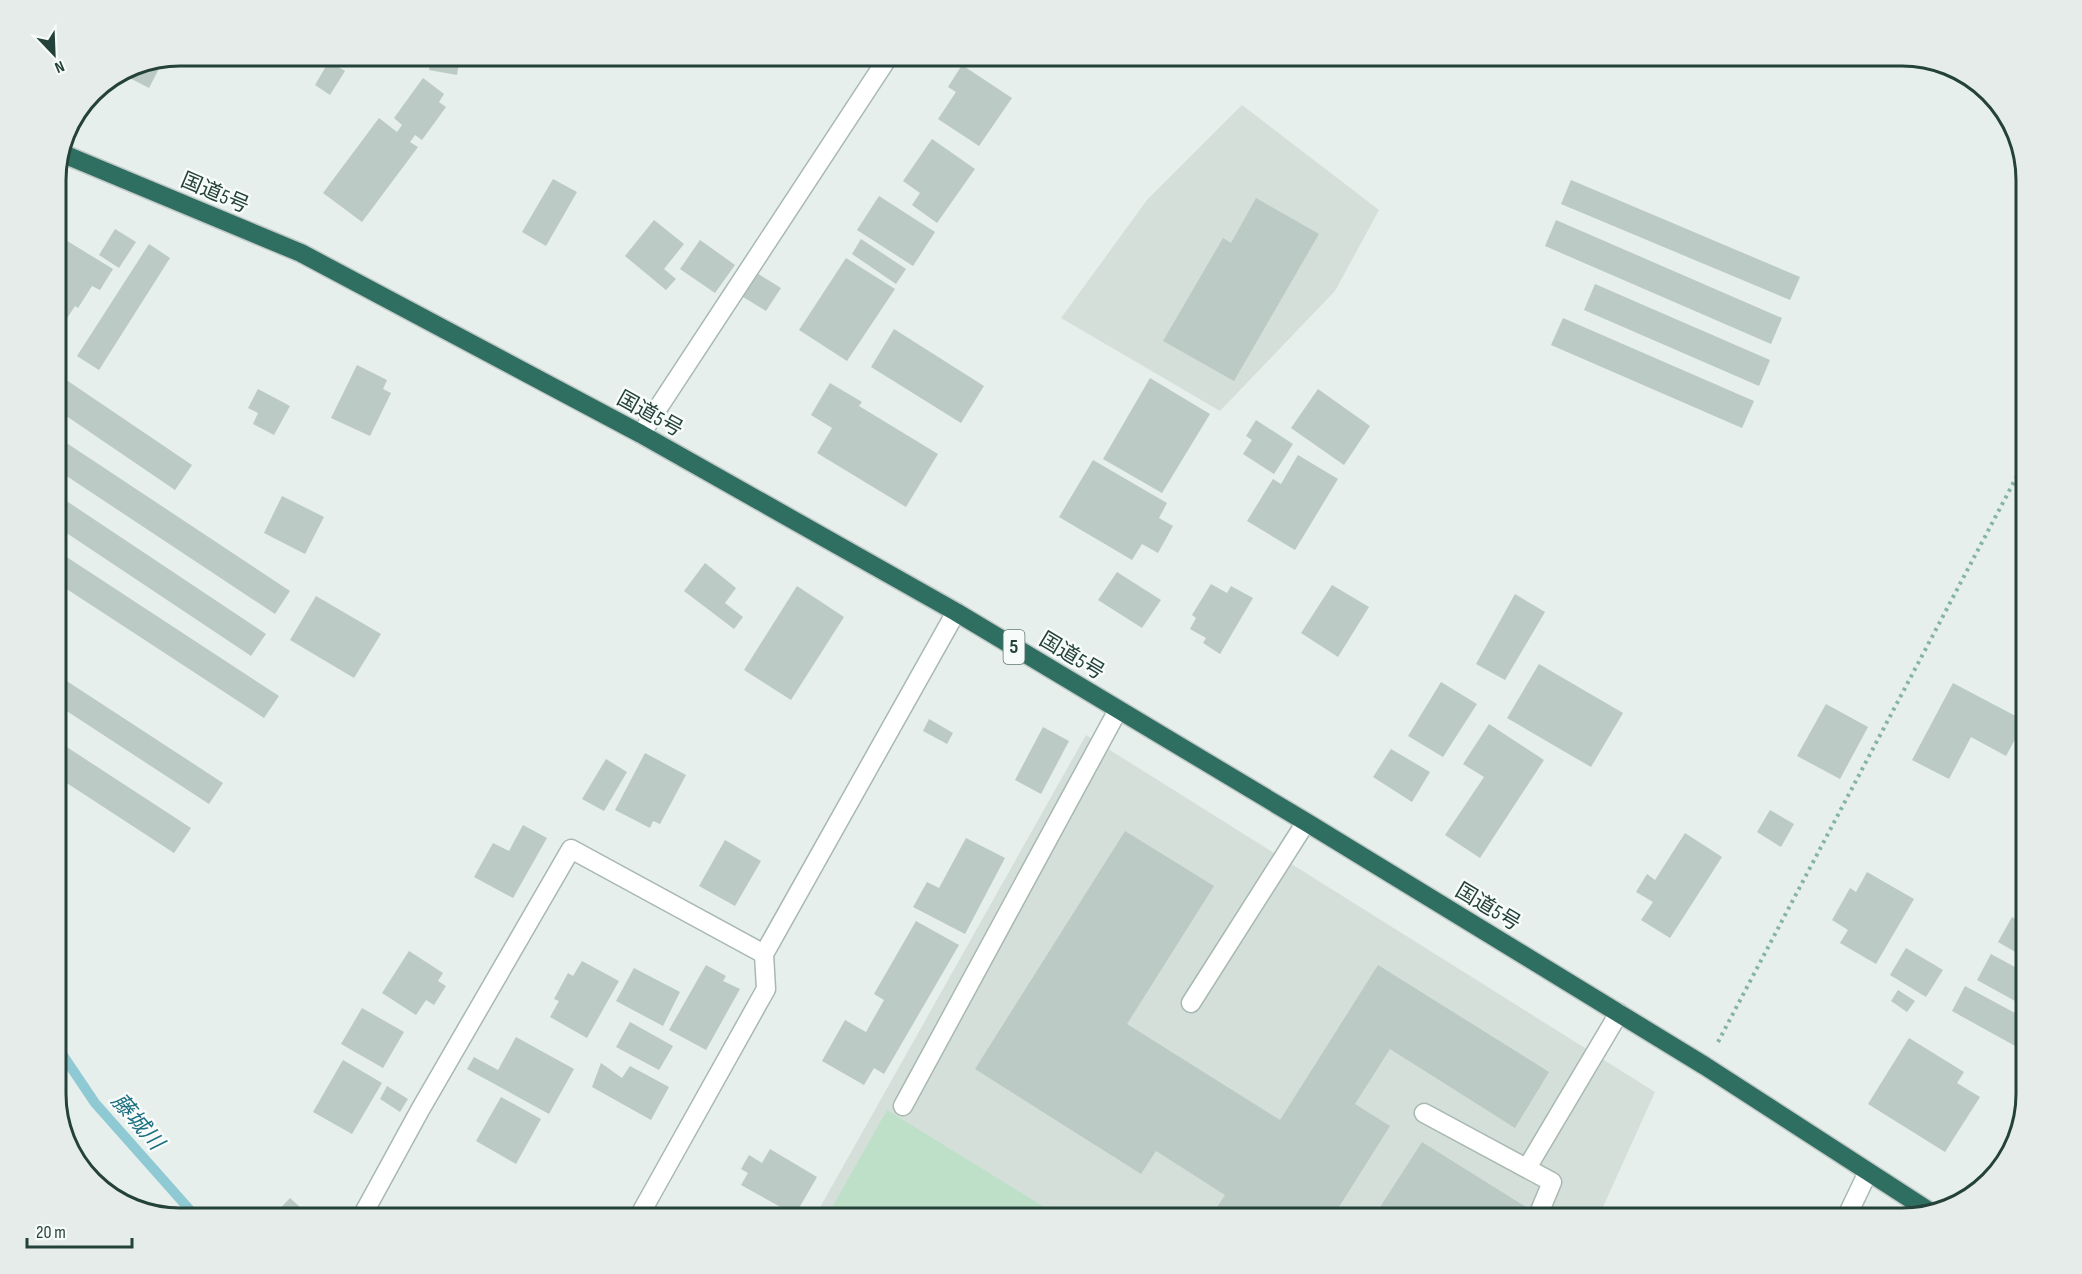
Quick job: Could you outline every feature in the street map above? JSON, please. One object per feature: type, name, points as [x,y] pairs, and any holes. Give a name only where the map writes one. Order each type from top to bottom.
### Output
[{"type":"highway","name":"国道5号","points":[[69,156],[301,253],[641,434],[957,612],[1619,1013],[1921,1206]]},
{"type":"street","points":[[641,434],[882,66]]},
{"type":"street","points":[[644,1208],[766,989],[764,954],[957,612]]},
{"type":"street","points":[[903,1106],[1118,710]]},
{"type":"street","points":[[1191,1004],[1306,822]]},
{"type":"street","points":[[367,1208],[571,849],[764,954]]},
{"type":"street","points":[[1527,1168],[1619,1013]]},
{"type":"street","points":[[1424,1113],[1552,1182],[1542,1208]]},
{"type":"street","points":[[1851,1208],[1868,1172]]},
{"type":"path","points":[[1705,1066],[2016,478]]},
{"type":"shaded area","points":[[1242,105],[1379,210],[1335,291],[1220,411],[1061,318],[1147,200]]},
{"type":"shaded area","points":[[1086,735],[1655,1092],[1603,1208],[820,1208]]},
{"type":"green space","points":[[887,1110],[1046,1208],[832,1208]]},
{"type":"building","points":[[326,66],[337,66],[345,71],[330,95],[315,85]]},
{"type":"building","points":[[430,66],[458,66],[457,75],[429,70]]},
{"type":"building","points":[[964,66],[1012,98],[979,146],[938,119],[956,92],[948,87]]},
{"type":"building","points":[[159,68],[149,88],[130,78]]},
{"type":"building","points":[[423,78],[444,94],[439,102],[446,107],[422,140],[415,135],[410,142],[418,147],[362,222],[323,193],[379,118],[397,132],[402,125],[394,118]]},
{"type":"building","points":[[932,139],[975,169],[937,223],[912,205],[920,193],[903,181]]},
{"type":"building","points":[[553,179],[577,192],[546,246],[522,232]]},
{"type":"building","points":[[1571,180],[1800,277],[1790,300],[1561,204]]},
{"type":"building","points":[[879,196],[935,232],[913,266],[857,230]]},
{"type":"building","points":[[1256,198],[1319,234],[1234,381],[1163,341],[1223,238],[1231,243]]},
{"type":"building","points":[[654,220],[684,244],[664,269],[676,279],[666,290],[625,256]]},
{"type":"building","points":[[1556,220],[1782,318],[1771,344],[1545,246]]},
{"type":"building","points":[[115,229],[136,242],[119,268],[99,255]]},
{"type":"building","points":[[861,239],[906,269],[896,284],[852,254]]},
{"type":"building","points":[[66,240],[113,269],[100,290],[92,286],[78,308],[75,306],[66,320]]},
{"type":"building","points":[[700,240],[735,265],[715,293],[680,269]]},
{"type":"building","points":[[149,244],[170,258],[99,370],[77,356]]},
{"type":"building","points":[[846,258],[895,289],[847,361],[799,330]]},
{"type":"building","points":[[757,273],[781,288],[766,311],[743,297]]},
{"type":"building","points":[[1595,284],[1770,360],[1759,386],[1584,310]]},
{"type":"building","points":[[1563,318],[1754,401],[1742,428],[1551,345]]},
{"type":"building","points":[[894,329],[984,386],[961,423],[871,367]]},
{"type":"building","points":[[357,365],[387,380],[383,389],[391,393],[370,436],[331,418]]},
{"type":"building","points":[[1150,378],[1210,414],[1162,493],[1103,459]]},
{"type":"building","points":[[66,380],[192,465],[175,490],[66,416]]},
{"type":"building","points":[[830,383],[862,402],[859,406],[938,454],[906,507],[817,453],[832,428],[811,415]]},
{"type":"building","points":[[258,389],[290,406],[274,435],[253,424],[258,413],[248,408]]},
{"type":"building","points":[[1318,389],[1370,426],[1344,465],[1291,428]]},
{"type":"building","points":[[1256,420],[1293,444],[1274,474],[1243,454],[1252,440],[1246,436]]},
{"type":"building","points":[[66,443],[290,591],[275,614],[66,476]]},
{"type":"building","points":[[1298,455],[1338,479],[1295,550],[1247,521],[1273,479],[1281,484]]},
{"type":"building","points":[[1093,460],[1167,503],[1159,518],[1173,526],[1158,553],[1142,544],[1132,560],[1059,517]]},
{"type":"building","points":[[282,496],[324,517],[305,554],[264,533]]},
{"type":"building","points":[[66,501],[266,634],[251,656],[66,533]]},
{"type":"building","points":[[66,557],[279,696],[264,718],[66,589]]},
{"type":"building","points":[[705,563],[736,588],[725,603],[743,617],[734,629],[684,591]]},
{"type":"building","points":[[1117,572],[1161,600],[1142,628],[1098,600]]},
{"type":"building","points":[[1211,584],[1227,593],[1231,586],[1253,598],[1220,654],[1203,643],[1206,638],[1190,629],[1196,618],[1192,615]]},
{"type":"building","points":[[1332,585],[1369,607],[1338,657],[1301,633]]},
{"type":"building","points":[[797,586],[844,617],[791,700],[744,670]]},
{"type":"building","points":[[1515,594],[1545,612],[1505,680],[1476,664]]},
{"type":"building","points":[[316,596],[381,634],[354,678],[290,640]]},
{"type":"building","points":[[1539,664],[1623,713],[1591,767],[1507,718]]},
{"type":"building","points":[[66,681],[223,783],[209,804],[66,711]]},
{"type":"building","points":[[1441,682],[1477,704],[1443,757],[1408,736]]},
{"type":"building","points":[[1953,683],[2016,716],[2016,738],[2006,756],[1971,737],[1949,779],[1912,760]]},
{"type":"building","points":[[1826,704],[1868,727],[1840,779],[1797,756]]},
{"type":"building","points":[[929,719],[953,733],[947,744],[923,731]]},
{"type":"building","points":[[1489,724],[1544,760],[1480,858],[1445,835],[1484,777],[1463,764]]},
{"type":"building","points":[[1043,727],[1069,741],[1041,794],[1015,780]]},
{"type":"building","points":[[66,747],[191,828],[174,853],[66,783]]},
{"type":"building","points":[[1391,749],[1430,772],[1412,802],[1373,777]]},
{"type":"building","points":[[645,753],[686,775],[660,824],[653,821],[650,828],[615,810]]},
{"type":"building","points":[[606,759],[627,772],[604,811],[582,799]]},
{"type":"building","points":[[1770,810],[1794,824],[1781,847],[1757,832]]},
{"type":"building","points":[[523,825],[547,838],[513,898],[474,877],[493,843],[509,851]]},
{"type":"building","points":[[1125,831],[1214,886],[1127,1024],[1280,1120],[1378,965],[1549,1072],[1515,1128],[1390,1049],[1355,1104],[1390,1126],[1338,1208],[1217,1208],[1225,1195],[1156,1151],[1141,1174],[975,1069]]},
{"type":"building","points":[[1685,833],[1722,857],[1670,938],[1641,920],[1653,902],[1636,892],[1647,874],[1655,880]]},
{"type":"building","points":[[966,838],[1005,858],[965,934],[913,907],[927,882],[939,888]]},
{"type":"building","points":[[725,840],[761,861],[735,906],[699,886]]},
{"type":"building","points":[[1867,872],[1914,899],[1876,964],[1840,943],[1848,930],[1832,920],[1850,888],[1856,892]]},
{"type":"building","points":[[2012,917],[2016,919],[2016,952],[1998,942]]},
{"type":"building","points":[[916,921],[959,945],[884,1074],[874,1068],[864,1085],[822,1061],[845,1020],[866,1032],[884,1000],[874,994]]},
{"type":"building","points":[[1906,948],[1943,970],[1926,997],[1890,975]]},
{"type":"building","points":[[409,951],[443,973],[438,981],[446,986],[434,1005],[426,1000],[416,1015],[382,993]]},
{"type":"building","points":[[1991,954],[2016,968],[2016,1001],[1977,980]]},
{"type":"building","points":[[582,961],[619,981],[587,1038],[550,1017],[559,1001],[554,999],[568,973],[573,976]]},
{"type":"building","points":[[706,965],[726,976],[723,981],[740,989],[706,1050],[669,1030]]},
{"type":"building","points":[[634,968],[680,992],[663,1026],[616,1001]]},
{"type":"building","points":[[1965,986],[2016,1014],[2016,1046],[1952,1011]]},
{"type":"building","points":[[1898,990],[1915,1001],[1907,1012],[1891,1001]]},
{"type":"building","points":[[362,1008],[404,1032],[383,1068],[341,1044]]},
{"type":"building","points":[[630,1022],[673,1046],[659,1070],[616,1047]]},
{"type":"building","points":[[516,1037],[574,1069],[549,1114],[467,1069],[474,1057],[498,1070]]},
{"type":"building","points":[[1909,1038],[1964,1072],[1957,1083],[1980,1097],[1945,1152],[1868,1104]]},
{"type":"building","points":[[343,1060],[382,1083],[352,1134],[313,1112]]},
{"type":"building","points":[[601,1063],[622,1078],[630,1066],[669,1087],[651,1120],[592,1087]]},
{"type":"building","points":[[387,1086],[408,1099],[400,1112],[380,1099]]},
{"type":"building","points":[[501,1097],[541,1119],[516,1164],[476,1141]]},
{"type":"building","points":[[1422,1142],[1526,1207],[1525,1208],[1379,1208]]},
{"type":"building","points":[[770,1149],[817,1177],[799,1208],[782,1208],[741,1185],[748,1173],[741,1169],[749,1155],[762,1163]]},
{"type":"building","points":[[290,1198],[301,1208],[280,1208]]},
{"type":"waterway","name":"藤城川","points":[[66,1060],[95,1103],[188,1208]]}]
